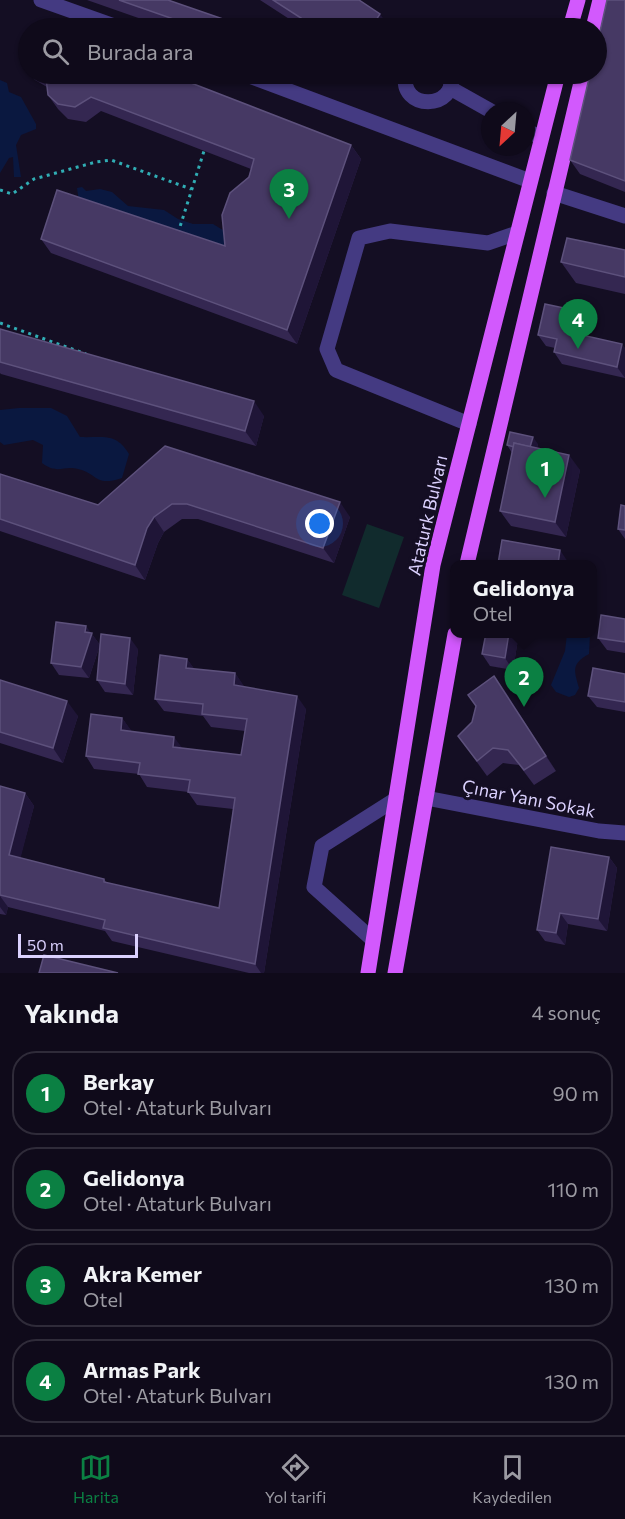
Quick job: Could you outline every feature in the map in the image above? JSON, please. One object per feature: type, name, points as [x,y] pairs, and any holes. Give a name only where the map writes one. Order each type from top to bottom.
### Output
[{"type":"main road","points":[[573,18],[578,0]]},
{"type":"main road","points":[[596,18],[600,0]]},
{"type":"main road","name":"Ataturk Bulvarı","points":[[368,973],[433,565],[555,84]]},
{"type":"main road","points":[[468,560],[581,84]]},
{"type":"main road","points":[[395,973],[454,638]]},
{"type":"street","points":[[41,0],[92,18]]},
{"type":"street","points":[[271,84],[530,181]]},
{"type":"street","points":[[407,84],[407,90],[420,102],[433,103],[440,100],[449,84]]},
{"type":"street","points":[[455,84],[481,104]]},
{"type":"street","points":[[535,135],[541,137]]},
{"type":"street","points":[[554,193],[625,216]]},
{"type":"street","points":[[469,424],[336,370],[327,349],[359,238],[390,231],[488,243],[517,233]]},
{"type":"street","name":"Çınar Yanı Sokak","points":[[426,798],[599,831],[625,833]]},
{"type":"street","points":[[374,940],[314,887],[322,846],[396,799]]},
{"type":"path","points":[[175,241],[204,151]]},
{"type":"path","points":[[0,190],[12,194],[34,179],[111,160],[191,189]]},
{"type":"path","points":[[0,322],[97,358]]},
{"type":"green space","points":[[367,524],[404,537],[379,608],[342,595]]},
{"type":"water","points":[[0,80],[7,83],[9,92],[21,97],[36,124],[36,129],[21,135],[16,145],[21,177],[14,177],[13,157],[9,158],[0,173]]},
{"type":"water","points":[[82,187],[86,191],[100,189],[112,192],[128,206],[164,210],[178,219],[193,224],[213,224],[226,232],[224,247],[79,202],[77,188]]},
{"type":"water","points":[[51,408],[67,416],[80,437],[102,437],[119,442],[129,454],[122,478],[106,481],[78,469],[48,467],[42,463],[43,445],[33,440],[4,445],[0,442],[0,410]]},
{"type":"water","points":[[567,638],[590,638],[589,654],[579,661],[575,668],[579,688],[575,695],[569,697],[556,692],[551,685],[565,651]]},
{"type":"building","points":[[119,0],[168,0],[220,18],[170,18]]},
{"type":"building","points":[[273,0],[359,0],[380,14],[377,18],[301,18]]},
{"type":"building","points":[[607,0],[625,0],[625,181],[570,160],[588,84],[607,84],[607,18],[603,18]]},
{"type":"building","points":[[47,84],[194,84],[351,145],[287,330],[41,239],[57,190],[225,246],[222,215],[230,193],[249,177],[254,159],[91,97],[75,107],[58,104],[48,95]]},
{"type":"building","points":[[567,238],[625,250],[625,277],[561,262]]},
{"type":"building","points":[[545,304],[569,309],[564,331],[622,344],[617,367],[554,352],[557,339],[538,335]]},
{"type":"building","points":[[0,329],[254,401],[245,431],[0,362]]},
{"type":"building","points":[[510,432],[533,437],[530,447],[514,443],[514,447],[507,445]]},
{"type":"building","points":[[514,443],[569,455],[555,522],[500,511]]},
{"type":"building","points":[[165,446],[340,502],[323,548],[187,504],[172,504],[154,517],[147,528],[135,565],[0,519],[0,474],[98,505]]},
{"type":"building","points":[[621,505],[625,506],[625,530],[618,529]]},
{"type":"building","points":[[502,540],[560,550],[559,560],[499,560]]},
{"type":"building","points":[[601,615],[625,619],[625,642],[598,638]]},
{"type":"building","points":[[56,622],[86,626],[85,632],[92,633],[81,667],[51,663]]},
{"type":"building","points":[[101,634],[130,638],[125,684],[97,680]]},
{"type":"building","points":[[485,638],[508,638],[505,658],[482,654]]},
{"type":"building","points":[[160,655],[187,659],[186,668],[235,673],[234,685],[297,696],[255,964],[103,928],[105,920],[0,895],[0,786],[25,793],[9,855],[104,879],[104,882],[219,908],[235,798],[188,792],[190,780],[138,774],[140,763],[86,756],[91,714],[122,718],[121,730],[174,737],[173,747],[241,755],[247,719],[202,714],[203,704],[155,699]]},
{"type":"building","points":[[593,668],[625,674],[625,702],[588,696]]},
{"type":"building","points":[[494,676],[546,756],[524,770],[508,750],[493,748],[477,761],[458,736],[472,722],[476,706],[468,695]]},
{"type":"building","points":[[0,680],[67,701],[53,748],[0,732]]},
{"type":"building","points":[[551,847],[609,857],[598,919],[560,913],[556,933],[537,930]]},
{"type":"building","points":[[44,955],[118,973],[39,973]]},
{"type":"place","name":"Akra Kemer","points":[[289,219]]},
{"type":"place","name":"Armas Park","points":[[578,349]]},
{"type":"place","name":"Berkay","points":[[545,498]]},
{"type":"place","name":"Gelidonya","points":[[524,707]]}]
